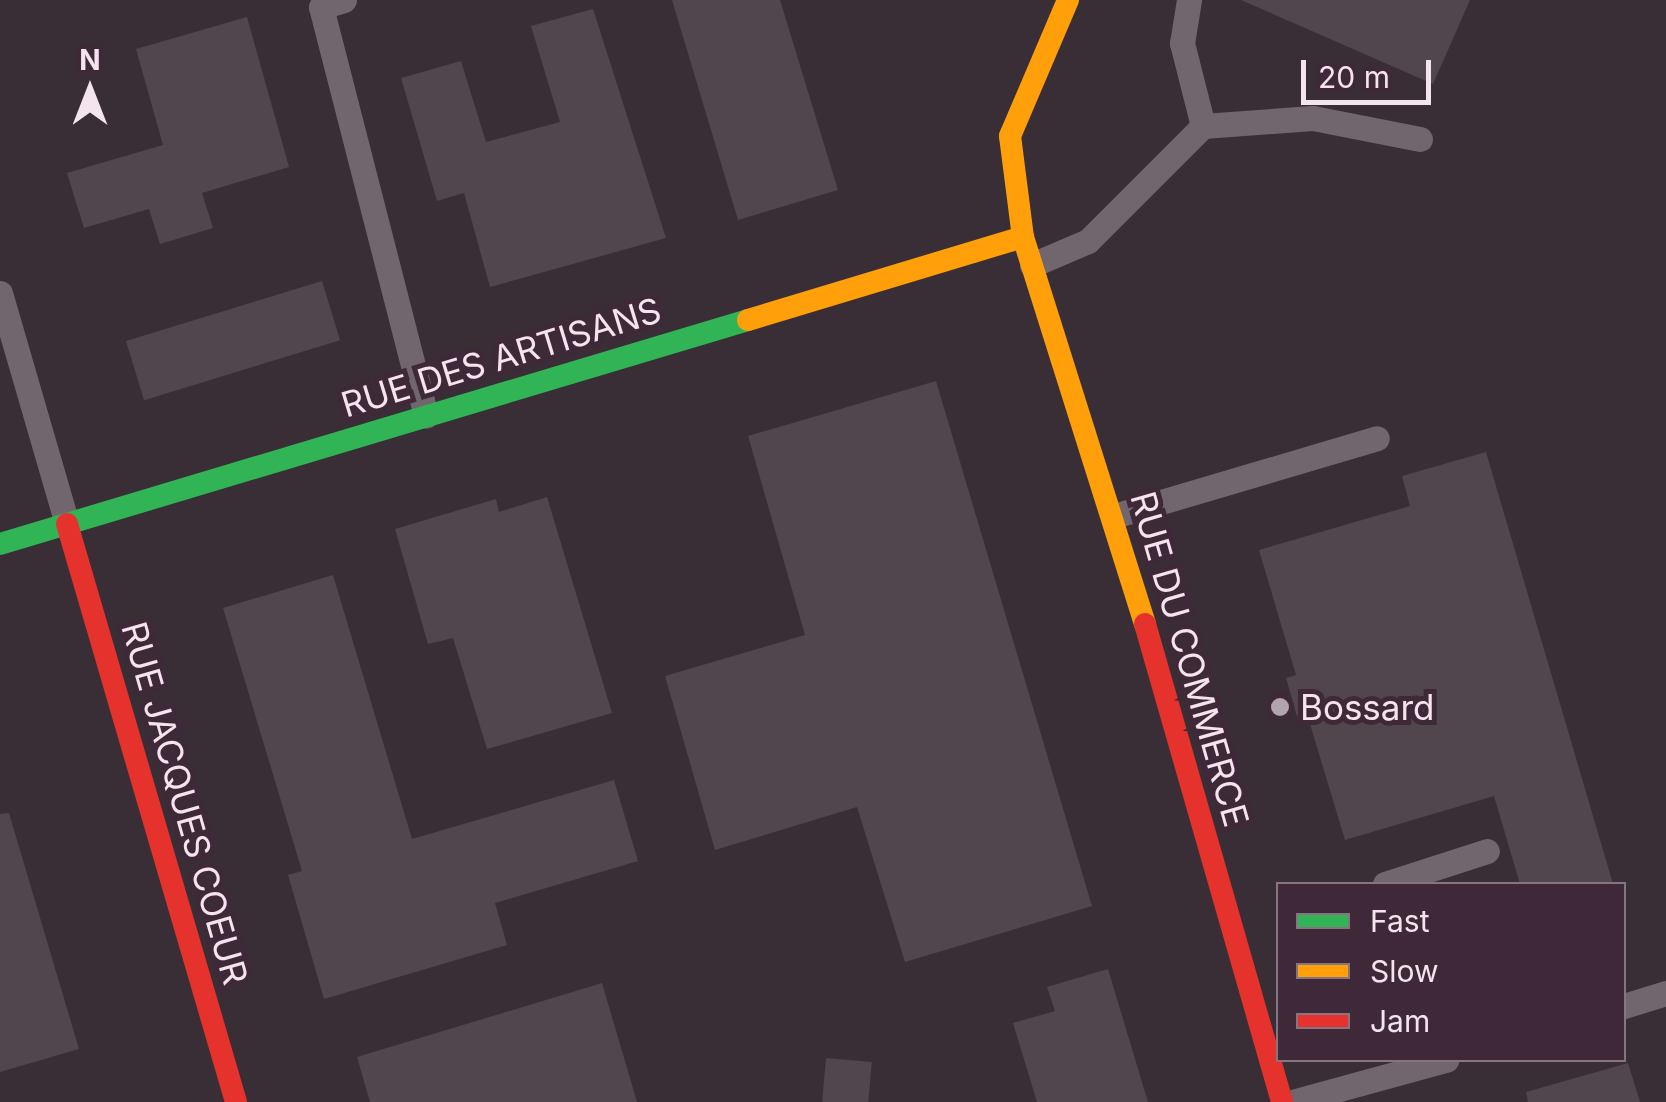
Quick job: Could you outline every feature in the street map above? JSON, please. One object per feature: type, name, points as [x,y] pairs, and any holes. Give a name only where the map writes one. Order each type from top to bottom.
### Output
[{"type":"street","name":"RUE DU COMMERCE","points":[[1068,0],[1010,136],[1023,237],[1114,516],[1271,1039],[1282,1102]]},
{"type":"street","name":"RUE DES ARTISANS","points":[[0,544],[1023,237]]},
{"type":"street","name":"RUE JACQUES COEUR","points":[[67,524],[234,1102]]},
{"type":"lane","points":[[344,0],[322,7],[426,416]]},
{"type":"lane","points":[[1189,0],[1182,43],[1203,126]]},
{"type":"lane","points":[[1032,266],[1088,241],[1203,126],[1312,118],[1420,139]]},
{"type":"lane","points":[[0,293],[67,524]]},
{"type":"lane","points":[[1114,516],[1376,438]]},
{"type":"lane","points":[[1391,882],[1487,851]]},
{"type":"lane","points":[[1626,1005],[1666,993]]},
{"type":"lane","points":[[1292,1102],[1366,1092],[1441,1062]]},
{"type":"building","points":[[672,0],[780,0],[838,190],[738,220]]},
{"type":"building","points":[[1241,0],[1470,0],[1433,84]]},
{"type":"building","points":[[593,9],[666,238],[490,287],[464,193],[437,201],[401,78],[461,61],[486,142],[560,122],[531,26]]},
{"type":"building","points":[[247,17],[289,167],[202,193],[213,228],[160,244],[149,209],[84,228],[67,173],[163,145],[136,49]]},
{"type":"building","points":[[322,281],[340,340],[144,400],[126,341]]},
{"type":"building","points":[[936,381],[1092,906],[905,962],[857,807],[715,850],[665,676],[805,635],[748,436]]},
{"type":"building","points":[[1486,452],[1612,882],[1519,882],[1494,796],[1345,840],[1307,714],[1297,716],[1286,678],[1296,675],[1259,550],[1410,506],[1402,476]]},
{"type":"building","points":[[547,497],[612,713],[487,749],[453,638],[428,644],[395,529],[496,499],[499,512]]},
{"type":"building","points":[[333,575],[412,839],[614,780],[638,861],[495,903],[507,945],[324,999],[288,875],[302,871],[223,608]]},
{"type":"building","points":[[9,813],[79,1049],[0,1072],[0,814]]},
{"type":"building","points":[[1108,969],[1148,1102],[1037,1102],[1013,1023],[1055,1011],[1047,987]]},
{"type":"building","points":[[602,983],[637,1102],[370,1102],[357,1057]]},
{"type":"building","points":[[826,1058],[872,1062],[868,1102],[822,1102]]},
{"type":"building","points":[[1628,1063],[1640,1102],[1528,1102],[1526,1092]]},
{"type":"traffic: fast","points":[[0,544],[748,320]]},
{"type":"traffic: slow","points":[[1068,0],[1010,136],[1023,237],[1145,624]]},
{"type":"traffic: slow","points":[[748,320],[1023,237]]},
{"type":"traffic: jam","points":[[67,524],[236,1102]]},
{"type":"traffic: jam","points":[[1145,624],[1282,1102]]},
{"type":"place","name":"Bossard","points":[[1280,707]]}]
